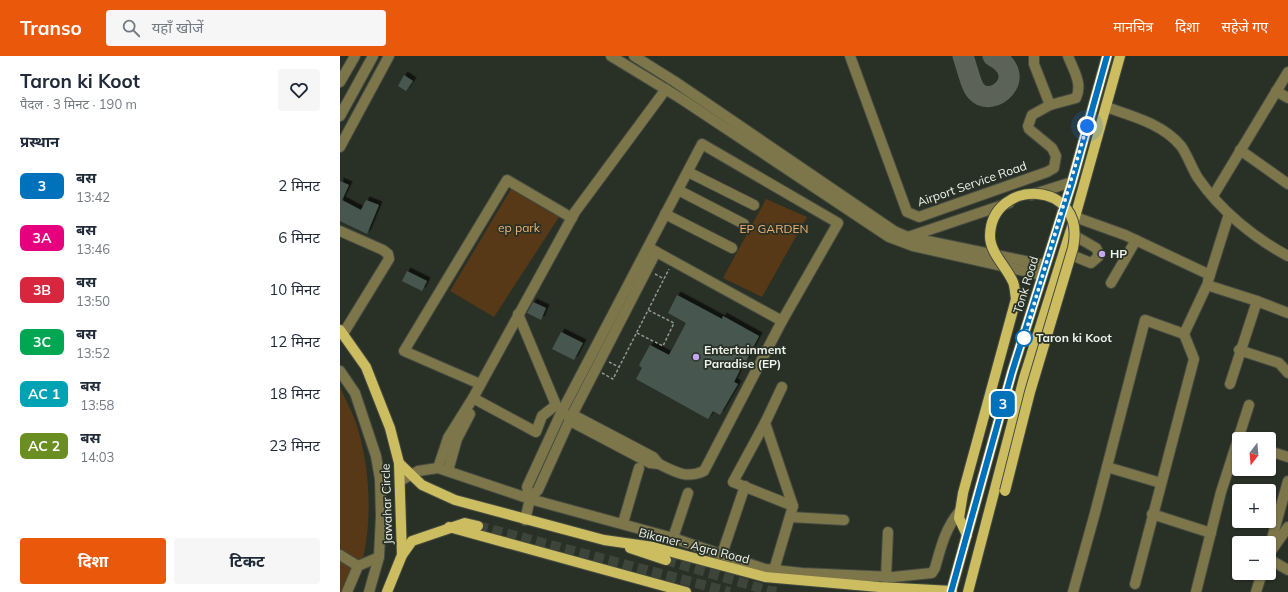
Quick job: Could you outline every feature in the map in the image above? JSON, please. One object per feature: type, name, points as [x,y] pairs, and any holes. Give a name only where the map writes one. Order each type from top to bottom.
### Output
[{"type":"main road","name":"Tonk Road","points":[[952,591],[966,535],[1012,372],[1072,182],[1107,56]]},
{"type":"main road","points":[[968,592],[1024,378],[1075,217],[1120,56]]},
{"type":"main road","points":[[966,535],[960,524],[959,512],[963,493],[1016,300],[1014,284],[991,243],[992,226],[994,217],[1005,203],[1031,193],[1046,196],[1061,204],[1073,219],[1076,231],[1067,270],[1030,392],[1005,490],[1000,498],[990,506]]},
{"type":"main road","name":"Jawahar Circle","points":[[342,332],[366,367],[390,428],[399,463],[402,555],[387,592]]},
{"type":"main road","name":"Bikaner - Agra Road","points":[[399,463],[422,484],[455,500],[604,540],[653,547],[765,577],[879,587],[952,591]]},
{"type":"main road","points":[[402,555],[412,540],[465,523],[478,526]]},
{"type":"main road","points":[[449,527],[686,592]]},
{"type":"main road","points":[[604,540],[666,560]]},
{"type":"street","points":[[340,82],[355,56]]},
{"type":"street","points":[[340,116],[373,56]]},
{"type":"street","points":[[340,147],[389,56]]},
{"type":"street","points":[[611,56],[666,89],[889,237],[913,246],[1042,275]]},
{"type":"street","points":[[634,56],[674,81],[894,232],[1045,265]]},
{"type":"street","name":"Airport Service Road","points":[[850,56],[907,212],[919,217],[1047,172],[1054,168],[1056,156],[1052,148],[1029,129],[1028,126],[1032,115],[1050,105],[1076,98],[1079,91],[1079,82],[1068,56]]},
{"type":"street","points":[[1034,56],[1034,64],[1050,105]]},
{"type":"street","points":[[1213,196],[1288,72]]},
{"type":"street","points":[[448,471],[457,439],[475,400],[480,384],[572,218],[666,89]]},
{"type":"street","points":[[1276,91],[1288,98]]},
{"type":"street","points":[[1106,107],[1154,125],[1181,146],[1198,179],[1229,214],[1288,256]]},
{"type":"street","points":[[530,499],[538,490],[571,417],[602,358],[652,250],[665,214],[702,144],[838,223],[782,321],[704,471],[693,476],[675,472],[659,464],[653,457],[577,417],[571,417],[561,412]]},
{"type":"street","points":[[1240,150],[1288,184]]},
{"type":"street","points":[[688,172],[754,206]]},
{"type":"street","points":[[480,384],[404,351],[507,180],[572,218]]},
{"type":"street","points":[[908,236],[1072,182]]},
{"type":"street","points":[[678,190],[744,224]]},
{"type":"street","points":[[665,214],[732,248]]},
{"type":"street","points":[[1135,584],[1152,514],[1194,358],[1184,334],[1209,280],[1229,214]]},
{"type":"street","points":[[1075,217],[1136,240],[1209,280],[1288,313]]},
{"type":"street","points":[[340,231],[383,250],[388,254],[389,259],[342,332]]},
{"type":"street","points":[[1064,252],[1092,263],[1098,257],[1096,248],[1070,233]]},
{"type":"street","points":[[1111,283],[1136,240]]},
{"type":"street","points":[[652,250],[782,321]]},
{"type":"street","points":[[525,520],[530,499],[527,487],[561,412],[652,250]]},
{"type":"street","points":[[1230,384],[1257,300]]},
{"type":"street","points":[[475,400],[536,432],[542,416],[556,405],[518,314]]},
{"type":"street","points":[[1073,592],[1145,320],[1184,334]]},
{"type":"street","points":[[1240,350],[1279,363],[1288,373]]},
{"type":"street","points":[[340,371],[355,393],[376,456],[380,479],[381,516],[379,557],[369,592]]},
{"type":"street","points":[[782,387],[765,423],[733,482],[793,506]]},
{"type":"street","points":[[438,468],[448,438],[475,400]]},
{"type":"street","points":[[1241,432],[1249,405]]},
{"type":"street","points":[[765,423],[793,506],[774,570]]},
{"type":"street","points":[[1276,453],[1288,456]]},
{"type":"street","points":[[1196,592],[1211,533],[1232,461]]},
{"type":"street","points":[[1107,467],[1161,483]]},
{"type":"street","points":[[400,481],[422,469],[438,468],[530,499],[623,523],[765,569],[802,573],[886,577],[932,573],[935,568],[945,532],[959,512]]},
{"type":"street","points":[[623,523],[639,468]]},
{"type":"street","points":[[1273,536],[1288,481]]},
{"type":"street","points":[[722,554],[745,486]]},
{"type":"street","points":[[673,538],[688,493]]},
{"type":"street","points":[[1152,514],[1211,533]]},
{"type":"street","points":[[790,517],[844,520]]},
{"type":"street","points":[[1276,544],[1288,527]]},
{"type":"street","points":[[886,577],[888,532]]},
{"type":"street","points":[[340,556],[358,566]]},
{"type":"street","points":[[347,592],[358,566],[379,557]]},
{"type":"street","points":[[1276,563],[1288,570]]},
{"type":"street","points":[[1256,592],[1260,580]]},
{"type":"path","points":[[596,370],[613,380],[669,267]]},
{"type":"path","points":[[637,333],[663,346],[674,323],[648,310]]},
{"type":"path","points":[[602,358],[619,368]]},
{"type":"green space","name":"ep park","points":[[511,189],[559,217],[494,317],[450,291]]},
{"type":"green space","name":"EP GARDEN","points":[[766,199],[807,217],[762,297],[723,278]]},
{"type":"green space","points":[[340,387],[358,429],[363,449],[368,490],[369,511],[367,532],[360,573],[353,592],[340,592]]},
{"type":"building","points":[[404,75],[413,81],[406,91],[398,86]]},
{"type":"building","points":[[340,181],[349,185],[342,200],[361,210],[366,200],[379,205],[367,234],[340,221]]},
{"type":"building","points":[[407,271],[427,281],[422,291],[402,281]]},
{"type":"building","name":"Entertainment Paradise (EP)","points":[[677,295],[722,319],[723,316],[759,336],[746,361],[742,359],[740,370],[734,382],[738,384],[720,415],[713,411],[708,419],[636,379],[642,368],[639,365],[650,345],[669,355],[686,323],[668,313]]},
{"type":"building","points":[[533,302],[546,308],[541,320],[527,313]]},
{"type":"building","points":[[561,332],[583,343],[574,360],[552,349]]},
{"type":"taxiway","points":[[963,56],[970,80],[976,91],[983,96],[998,94],[1005,88],[1009,81],[1009,73],[1004,64],[993,56]]},
{"type":"tunnel","points":[[478,526],[730,592]]},
{"type":"tunnel","points":[[666,560],[770,591],[781,592]]},
{"type":"bus line","name":"3","points":[[951,592],[1012,372],[1024,338],[1045,265],[1072,182],[1107,56]]},
{"type":"place","name":"HP","points":[[1102,254]]},
{"type":"place","name":"Taron ki Koot","points":[[1024,338]]},
{"type":"place","name":"Entertainment Paradise (EP)","points":[[696,357]]},
{"type":"route","points":[[1024,338],[1045,265],[1072,182],[1087,126]]}]
